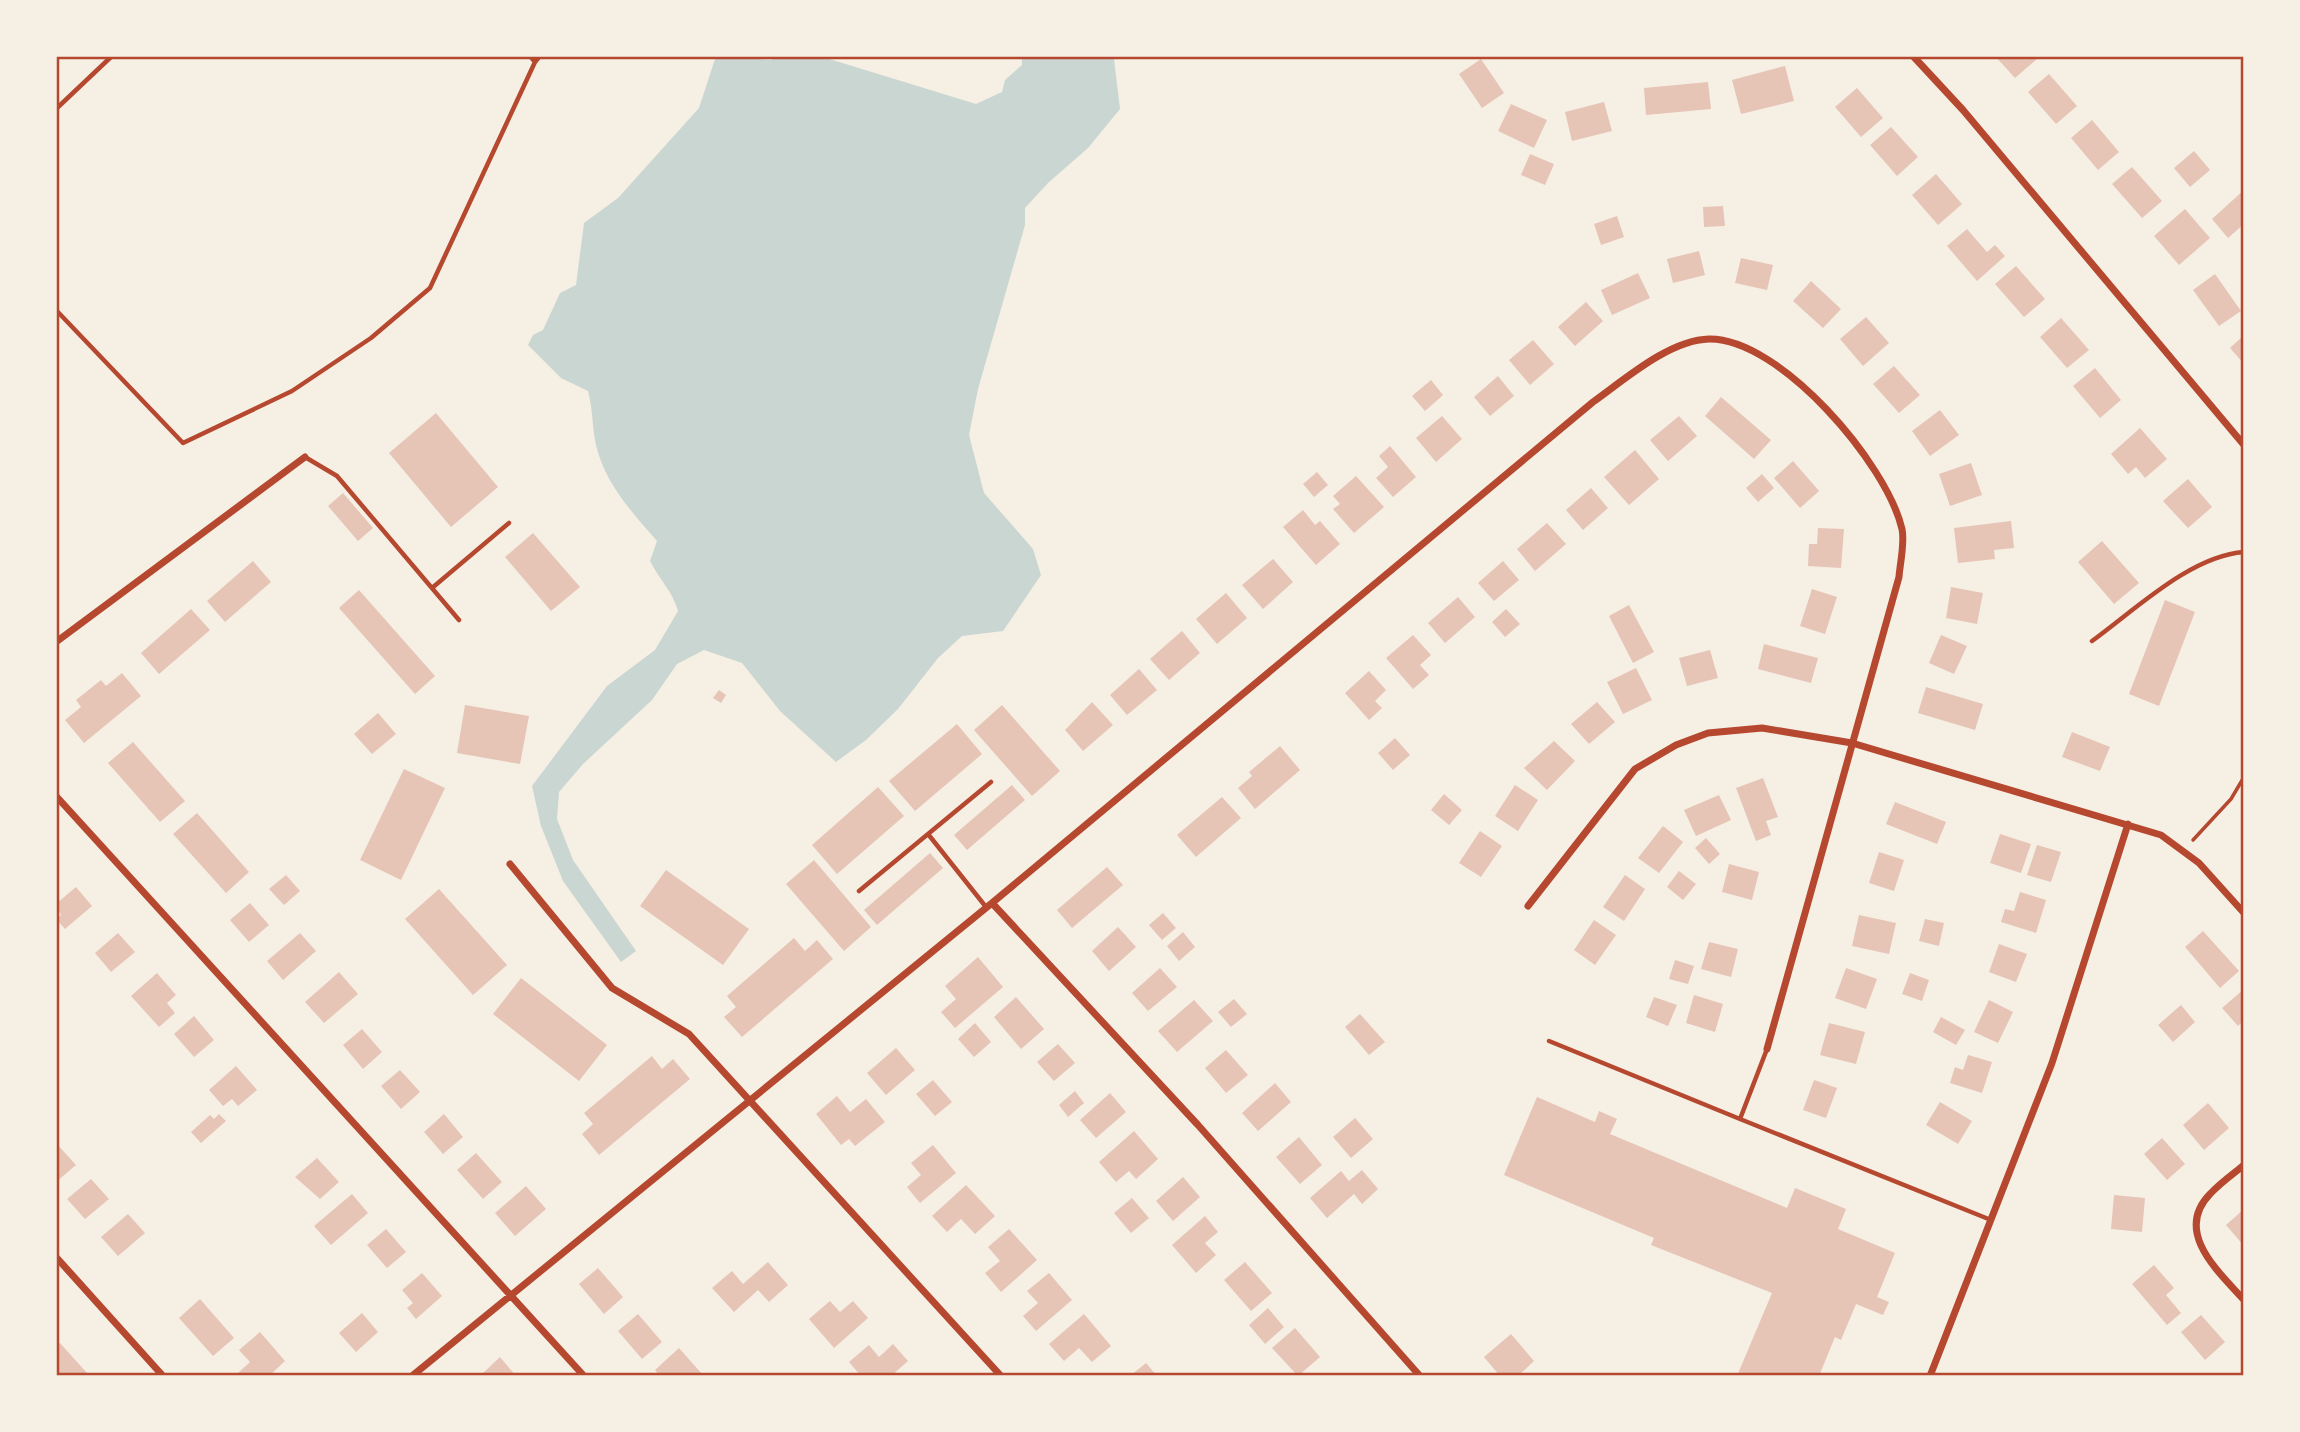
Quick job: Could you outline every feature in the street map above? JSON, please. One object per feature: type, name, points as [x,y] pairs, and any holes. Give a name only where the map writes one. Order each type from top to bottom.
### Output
[{"type":"street","points":[[1913,56],[1963,110],[2244,445]]},
{"type":"street","points":[[412,1376],[990,906],[1593,402],[1662,353],[1707,339],[1740,344],[1777,363],[1819,404],[1856,442],[1877,474],[1903,531],[1899,577],[1767,1049]]},
{"type":"street","points":[[56,642],[305,457]]},
{"type":"street","points":[[1528,906],[1634,769],[1676,745],[1708,733],[1762,728],[1852,743],[2161,835],[2199,863],[2244,913]]},
{"type":"street","points":[[56,796],[583,1376]]},
{"type":"street","points":[[1930,1376],[2052,1063],[2129,824]]},
{"type":"street","points":[[510,864],[612,988],[689,1034],[1001,1376]]},
{"type":"street","points":[[990,906],[1198,1125],[1420,1376]]},
{"type":"street","points":[[2244,1165],[2208,1195],[2197,1217],[2204,1256],[2244,1300]]},
{"type":"street","points":[[56,1257],[163,1376]]},
{"type":"lane","points":[[56,108],[112,56]]},
{"type":"lane","points":[[530,56],[535,62]]},
{"type":"lane","points":[[56,310],[183,443],[292,391],[371,338],[430,288],[540,56]]},
{"type":"lane","points":[[305,457],[337,476],[459,620]]},
{"type":"lane","points":[[432,588],[509,523]]},
{"type":"lane","points":[[2092,641],[2185,573],[2212,558],[2244,552]]},
{"type":"lane","points":[[859,891],[991,782]]},
{"type":"lane","points":[[928,834],[990,906]]},
{"type":"lane","points":[[1549,1041],[1992,1220]]},
{"type":"lane","points":[[1740,1119],[1767,1049]]},
{"type":"path","points":[[2197,836],[2231,799],[2244,777]]},
{"type":"shaded area","points":[[716,56],[771,60],[776,56],[826,58],[976,104],[1002,92],[1005,80],[1022,65],[1022,56],[1116,56],[1114,59],[1120,109],[1088,148],[1048,183],[1025,208],[1025,225],[978,389],[969,435],[984,493],[1033,549],[1041,575],[1003,631],[962,636],[938,658],[898,709],[866,740],[836,762],[780,711],[742,663],[704,650],[677,664],[652,700],[583,764],[559,792],[557,819],[573,860],[636,951],[621,962],[563,881],[541,826],[532,786],[607,686],[655,650],[678,611],[650,561],[657,541],[620,497],[600,459],[588,391],[561,378],[528,345],[533,335],[543,330],[560,293],[576,285],[584,223],[618,198],[699,108]]},
{"type":"building","points":[[1995,56],[2033,56],[2037,59],[2015,78]]},
{"type":"building","points":[[1481,59],[1504,93],[1482,108],[1459,74]]},
{"type":"building","points":[[1785,66],[1794,101],[1741,114],[1732,80]]},
{"type":"building","points":[[2049,74],[2077,106],[2056,124],[2028,92]]},
{"type":"building","points":[[1708,82],[1711,109],[1646,115],[1644,88]]},
{"type":"building","points":[[1857,88],[1883,118],[1861,137],[1835,107]]},
{"type":"building","points":[[1604,102],[1612,131],[1572,141],[1565,112]]},
{"type":"building","points":[[1511,104],[1547,120],[1534,148],[1498,131]]},
{"type":"building","points":[[2092,120],[2119,152],[2098,170],[2071,138]]},
{"type":"building","points":[[1891,127],[1918,157],[1897,176],[1870,145]]},
{"type":"building","points":[[2194,151],[2210,170],[2190,187],[2174,168]]},
{"type":"building","points":[[1530,154],[1554,164],[1545,185],[1521,175]]},
{"type":"building","points":[[2132,167],[2162,201],[2142,218],[2112,184]]},
{"type":"building","points":[[1936,174],[1962,204],[1938,225],[1912,195]]},
{"type":"building","points":[[2244,190],[2244,224],[2228,238],[2212,219]]},
{"type":"building","points":[[1723,206],[1725,226],[1704,227],[1703,207]]},
{"type":"building","points":[[2185,209],[2210,238],[2179,265],[2154,236]]},
{"type":"building","points":[[1617,216],[1624,237],[1601,245],[1594,224]]},
{"type":"building","points":[[1967,229],[1987,252],[1995,245],[2005,256],[1977,281],[1947,246]]},
{"type":"building","points":[[1699,251],[1705,275],[1673,283],[1667,259]]},
{"type":"building","points":[[1741,258],[1773,265],[1767,290],[1735,283]]},
{"type":"building","points":[[2016,266],[2045,299],[2024,317],[1995,284]]},
{"type":"building","points":[[1638,273],[1650,298],[1612,315],[1601,290]]},
{"type":"building","points":[[2215,274],[2241,311],[2219,326],[2193,290]]},
{"type":"building","points":[[1811,281],[1841,309],[1823,328],[1793,301]]},
{"type":"building","points":[[1586,302],[1603,321],[1575,346],[1558,327]]},
{"type":"building","points":[[1866,317],[1889,343],[1863,366],[1840,339]]},
{"type":"building","points":[[2061,318],[2089,350],[2067,368],[2040,337]]},
{"type":"building","points":[[2244,335],[2244,364],[2230,348]]},
{"type":"building","points":[[1533,340],[1554,364],[1530,385],[1509,360]]},
{"type":"building","points":[[1894,366],[1920,395],[1899,413],[1873,384]]},
{"type":"building","points":[[2095,368],[2121,400],[2100,418],[2073,386]]},
{"type":"building","points":[[1498,376],[1514,396],[1490,416],[1474,397]]},
{"type":"building","points":[[1431,380],[1443,395],[1425,411],[1412,396]]},
{"type":"building","points":[[1721,397],[1771,440],[1754,459],[1705,416]]},
{"type":"building","points":[[1940,410],[1959,435],[1930,456],[1912,431]]},
{"type":"building","points":[[436,413],[498,487],[451,527],[389,453]]},
{"type":"building","points":[[1442,416],[1462,439],[1436,462],[1416,438]]},
{"type":"building","points":[[1679,416],[1697,436],[1668,461],[1650,440]]},
{"type":"building","points":[[2140,428],[2167,459],[2145,478],[2136,467],[2128,474],[2111,454]]},
{"type":"building","points":[[1390,446],[1416,477],[1393,497],[1376,478],[1388,467],[1379,456]]},
{"type":"building","points":[[1635,450],[1659,479],[1629,505],[1604,477]]},
{"type":"building","points":[[1793,461],[1819,491],[1800,508],[1774,478]]},
{"type":"building","points":[[1971,463],[1982,495],[1950,506],[1939,474]]},
{"type":"building","points":[[1317,472],[1328,485],[1314,497],[1303,484]]},
{"type":"building","points":[[1762,474],[1774,488],[1758,502],[1746,488]]},
{"type":"building","points":[[1356,476],[1384,507],[1354,533],[1333,509],[1340,504],[1333,496]]},
{"type":"building","points":[[2188,479],[2212,507],[2188,528],[2163,501]]},
{"type":"building","points":[[1591,488],[1608,508],[1583,530],[1566,510]]},
{"type":"building","points":[[343,493],[373,528],[358,541],[328,506]]},
{"type":"building","points":[[1303,510],[1315,525],[1320,521],[1340,544],[1316,565],[1283,527]]},
{"type":"building","points":[[2011,521],[2014,548],[1994,550],[1995,559],[1958,563],[1954,528]]},
{"type":"building","points":[[1547,523],[1566,544],[1535,571],[1517,549]]},
{"type":"building","points":[[1818,528],[1844,529],[1841,568],[1808,566],[1809,544],[1817,544]]},
{"type":"building","points":[[533,533],[580,587],[551,611],[505,557]]},
{"type":"building","points":[[2102,541],[2139,583],[2114,604],[2078,562]]},
{"type":"building","points":[[1273,559],[1293,582],[1263,609],[1242,585]]},
{"type":"building","points":[[253,561],[271,582],[225,622],[207,601]]},
{"type":"building","points":[[1503,561],[1519,580],[1494,601],[1478,583]]},
{"type":"building","points":[[1951,587],[1983,593],[1977,624],[1946,618]]},
{"type":"building","points":[[1812,589],[1837,597],[1825,634],[1800,626]]},
{"type":"building","points":[[359,590],[435,676],[415,694],[339,608]]},
{"type":"building","points":[[1226,593],[1247,618],[1217,644],[1196,619]]},
{"type":"building","points":[[1458,597],[1475,617],[1445,643],[1428,623]]},
{"type":"building","points":[[2165,600],[2195,612],[2159,706],[2129,694]]},
{"type":"building","points":[[1629,605],[1654,652],[1633,663],[1609,616]]},
{"type":"building","points":[[191,609],[210,630],[159,674],[141,653]]},
{"type":"building","points":[[1506,609],[1520,624],[1505,637],[1492,622]]},
{"type":"building","points":[[1182,631],[1200,653],[1169,680],[1150,659]]},
{"type":"building","points":[[1413,635],[1431,655],[1420,665],[1429,675],[1413,689],[1386,658]]},
{"type":"building","points":[[1941,635],[1967,646],[1954,674],[1929,663]]},
{"type":"building","points":[[1764,644],[1818,658],[1811,683],[1758,669]]},
{"type":"building","points":[[1710,650],[1718,678],[1687,686],[1679,658]]},
{"type":"building","points":[[1636,668],[1652,700],[1623,714],[1607,682]]},
{"type":"building","points":[[1139,669],[1157,690],[1127,715],[1110,695]]},
{"type":"building","points":[[1369,671],[1386,690],[1375,701],[1382,708],[1369,720],[1345,693]]},
{"type":"building","points":[[122,673],[141,696],[84,743],[65,720],[81,707],[76,700],[101,680],[106,686]]},
{"type":"building","points":[[1926,687],[1983,704],[1975,730],[1918,713]]},
{"type":"building","points":[[719,690],[726,695],[721,703],[713,698]]},
{"type":"building","points":[[1092,702],[1113,725],[1083,751],[1065,730]]},
{"type":"building","points":[[1597,702],[1615,722],[1589,744],[1571,724]]},
{"type":"building","points":[[465,705],[529,716],[520,764],[457,753]]},
{"type":"building","points":[[1002,705],[1060,771],[1032,796],[974,730]]},
{"type":"building","points":[[378,713],[396,734],[372,754],[354,734]]},
{"type":"building","points":[[957,724],[982,754],[915,811],[889,781]]},
{"type":"building","points":[[2072,732],[2110,747],[2100,771],[2062,757]]},
{"type":"building","points":[[1395,738],[1410,755],[1393,770],[1378,753]]},
{"type":"building","points":[[1554,741],[1575,761],[1547,790],[1524,768]]},
{"type":"building","points":[[133,742],[185,801],[160,822],[108,763]]},
{"type":"building","points":[[1280,746],[1300,770],[1255,809],[1238,788],[1252,776],[1249,772]]},
{"type":"building","points":[[404,769],[445,788],[401,880],[360,860]]},
{"type":"building","points":[[1763,778],[1778,817],[1766,821],[1771,835],[1756,841],[1736,788]]},
{"type":"building","points":[[1012,785],[1025,800],[967,850],[954,835]]},
{"type":"building","points":[[1515,785],[1538,800],[1518,831],[1495,816]]},
{"type":"building","points":[[878,787],[904,816],[837,874],[812,845]]},
{"type":"building","points":[[1444,794],[1462,810],[1449,825],[1431,810]]},
{"type":"building","points":[[1719,795],[1731,820],[1696,836],[1684,810]]},
{"type":"building","points":[[1222,797],[1241,818],[1196,857],[1177,835]]},
{"type":"building","points":[[1895,802],[1946,822],[1937,844],[1886,824]]},
{"type":"building","points":[[197,813],[249,872],[226,893],[173,834]]},
{"type":"building","points":[[1663,826],[1683,842],[1659,873],[1638,858]]},
{"type":"building","points":[[1480,831],[1502,846],[1481,877],[1459,863]]},
{"type":"building","points":[[2000,834],[2031,844],[2021,873],[1990,863]]},
{"type":"building","points":[[1706,838],[1720,854],[1709,864],[1695,848]]},
{"type":"building","points":[[2037,845],[2061,852],[2051,882],[2027,875]]},
{"type":"building","points":[[1879,852],[1904,860],[1894,891],[1869,883]]},
{"type":"building","points":[[930,853],[943,868],[877,925],[864,910]]},
{"type":"building","points":[[814,860],[871,927],[844,951],[786,884]]},
{"type":"building","points":[[1729,864],[1759,872],[1752,900],[1722,892]]},
{"type":"building","points":[[1107,867],[1123,885],[1072,928],[1057,910]]},
{"type":"building","points":[[666,870],[749,929],[723,965],[640,906]]},
{"type":"building","points":[[1679,871],[1696,884],[1683,900],[1667,887]]},
{"type":"building","points":[[286,875],[300,891],[284,905],[269,889]]},
{"type":"building","points":[[1625,875],[1645,889],[1624,921],[1603,907]]},
{"type":"building","points":[[76,887],[92,906],[65,929],[56,919],[61,915],[56,904]]},
{"type":"building","points":[[439,889],[507,965],[473,995],[405,919]]},
{"type":"building","points":[[2020,892],[2046,900],[2036,933],[2001,922],[2005,909],[2014,911]]},
{"type":"building","points":[[250,903],[269,925],[249,942],[230,920]]},
{"type":"building","points":[[1163,913],[1176,928],[1162,940],[1149,925]]},
{"type":"building","points":[[1859,915],[1896,923],[1889,954],[1852,946]]},
{"type":"building","points":[[1925,919],[1944,923],[1939,946],[1919,941]]},
{"type":"building","points":[[1594,920],[1616,935],[1595,965],[1574,950]]},
{"type":"building","points":[[1118,927],[1136,947],[1109,971],[1092,951]]},
{"type":"building","points":[[2203,931],[2239,971],[2220,988],[2185,947]]},
{"type":"building","points":[[1183,932],[1195,947],[1179,961],[1167,946]]},
{"type":"building","points":[[118,933],[135,952],[111,972],[95,953]]},
{"type":"building","points":[[300,933],[316,951],[283,980],[267,961]]},
{"type":"building","points":[[794,938],[805,951],[817,940],[833,959],[742,1037],[724,1017],[736,1007],[727,996]]},
{"type":"building","points":[[1709,942],[1738,949],[1731,977],[1701,969]]},
{"type":"building","points":[[1999,944],[2027,954],[2016,982],[1989,972]]},
{"type":"building","points":[[978,957],[1003,987],[955,1028],[941,1012],[956,999],[945,986]]},
{"type":"building","points":[[1675,960],[1694,966],[1688,984],[1669,979]]},
{"type":"building","points":[[1160,968],[1177,987],[1148,1011],[1132,993]]},
{"type":"building","points":[[1846,968],[1877,979],[1866,1009],[1835,998]]},
{"type":"building","points":[[339,972],[358,994],[324,1023],[305,1002]]},
{"type":"building","points":[[157,973],[176,995],[167,1003],[175,1013],[159,1027],[131,996]]},
{"type":"building","points":[[1910,973],[1929,980],[1922,1001],[1902,994]]},
{"type":"building","points":[[521,978],[607,1045],[579,1081],[493,1014]]},
{"type":"building","points":[[2244,989],[2244,1020],[2238,1026],[2222,1008]]},
{"type":"building","points":[[1694,995],[1723,1004],[1715,1032],[1686,1023]]},
{"type":"building","points":[[1016,997],[1044,1029],[1021,1049],[994,1017]]},
{"type":"building","points":[[1654,997],[1677,1005],[1668,1026],[1646,1017]]},
{"type":"building","points":[[1234,999],[1247,1014],[1231,1027],[1218,1012]]},
{"type":"building","points":[[1194,1000],[1213,1021],[1177,1052],[1158,1031]]},
{"type":"building","points":[[1989,1000],[2013,1012],[1998,1043],[1974,1032]]},
{"type":"building","points":[[2181,1005],[2195,1022],[2173,1042],[2158,1025]]},
{"type":"building","points":[[1360,1014],[1385,1042],[1369,1055],[1345,1027]]},
{"type":"building","points":[[194,1016],[214,1040],[194,1057],[174,1034]]},
{"type":"building","points":[[1941,1017],[1965,1030],[1956,1045],[1933,1032]]},
{"type":"building","points":[[975,1023],[991,1042],[974,1057],[958,1039]]},
{"type":"building","points":[[1829,1023],[1865,1032],[1856,1064],[1820,1055]]},
{"type":"building","points":[[362,1029],[382,1052],[363,1069],[343,1045]]},
{"type":"building","points":[[1058,1044],[1075,1063],[1054,1081],[1037,1062]]},
{"type":"building","points":[[896,1048],[915,1070],[886,1095],[867,1073]]},
{"type":"building","points":[[1226,1050],[1248,1075],[1226,1093],[1205,1068]]},
{"type":"building","points":[[1968,1055],[1992,1062],[1982,1093],[1950,1083],[1955,1067],[1963,1070]]},
{"type":"building","points":[[652,1056],[662,1069],[673,1059],[690,1079],[599,1155],[582,1134],[593,1124],[584,1113]]},
{"type":"building","points":[[236,1066],[257,1090],[238,1106],[232,1099],[223,1106],[209,1090]]},
{"type":"building","points":[[400,1070],[420,1092],[401,1109],[381,1086]]},
{"type":"building","points":[[933,1080],[952,1102],[935,1116],[916,1094]]},
{"type":"building","points":[[1814,1080],[1837,1088],[1826,1118],[1803,1110]]},
{"type":"building","points":[[1275,1083],[1291,1102],[1258,1131],[1242,1113]]},
{"type":"building","points":[[1075,1091],[1084,1103],[1068,1117],[1059,1105]]},
{"type":"building","points":[[1110,1093],[1126,1112],[1096,1138],[1080,1120]]},
{"type":"building","points":[[837,1096],[850,1112],[866,1099],[885,1122],[855,1146],[849,1139],[841,1145],[816,1114]]},
{"type":"building","points":[[1537,1097],[1595,1122],[1599,1111],[1617,1119],[1610,1134],[1787,1208],[1795,1188],[1846,1209],[1838,1229],[1895,1253],[1877,1297],[1889,1302],[1883,1315],[1856,1304],[1841,1340],[1835,1337],[1819,1376],[1737,1376],[1772,1293],[1651,1245],[1654,1238],[1504,1175]]},
{"type":"building","points":[[1940,1102],[1972,1121],[1958,1144],[1926,1125]]},
{"type":"building","points":[[2208,1103],[2229,1128],[2204,1150],[2183,1125]]},
{"type":"building","points":[[219,1114],[226,1121],[201,1143],[191,1132],[210,1115],[214,1119]]},
{"type":"building","points":[[444,1114],[463,1137],[443,1154],[424,1132]]},
{"type":"building","points":[[1355,1118],[1373,1139],[1351,1158],[1333,1137]]},
{"type":"building","points":[[1134,1131],[1158,1159],[1136,1179],[1129,1171],[1116,1182],[1099,1162]]},
{"type":"building","points":[[1299,1137],[1322,1165],[1300,1184],[1276,1157]]},
{"type":"building","points":[[2162,1138],[2185,1164],[2167,1180],[2144,1154]]},
{"type":"building","points":[[56,1143],[76,1165],[56,1182]]},
{"type":"building","points":[[933,1145],[956,1173],[920,1203],[907,1187],[921,1175],[911,1163]]},
{"type":"building","points":[[476,1153],[502,1182],[483,1199],[457,1170]]},
{"type":"building","points":[[317,1158],[339,1182],[320,1199],[295,1177]]},
{"type":"building","points":[[1362,1170],[1378,1189],[1362,1204],[1354,1194],[1327,1218],[1310,1198],[1341,1171],[1349,1181]]},
{"type":"building","points":[[1183,1177],[1200,1197],[1173,1221],[1156,1201]]},
{"type":"building","points":[[91,1179],[109,1199],[85,1219],[67,1199]]},
{"type":"building","points":[[966,1185],[995,1216],[975,1234],[961,1219],[947,1232],[932,1216]]},
{"type":"building","points":[[526,1186],[546,1209],[515,1236],[495,1213]]},
{"type":"building","points":[[352,1194],[368,1213],[331,1245],[314,1226]]},
{"type":"building","points":[[2114,1195],[2145,1198],[2142,1232],[2111,1229]]},
{"type":"building","points":[[1132,1198],[1149,1218],[1131,1233],[1114,1213]]},
{"type":"building","points":[[2244,1209],[2244,1246],[2226,1225]]},
{"type":"building","points":[[128,1214],[145,1233],[118,1256],[101,1237]]},
{"type":"building","points":[[1205,1216],[1218,1232],[1205,1243],[1216,1255],[1196,1273],[1172,1245]]},
{"type":"building","points":[[386,1229],[406,1252],[387,1268],[367,1245]]},
{"type":"building","points":[[1009,1229],[1037,1260],[1001,1292],[985,1273],[1000,1261],[988,1247]]},
{"type":"building","points":[[768,1262],[788,1285],[769,1302],[758,1290],[734,1312],[712,1288],[732,1271],[743,1284]]},
{"type":"building","points":[[1245,1262],[1272,1293],[1251,1311],[1224,1280]]},
{"type":"building","points":[[2154,1265],[2174,1288],[2166,1295],[2181,1313],[2167,1325],[2132,1284]]},
{"type":"building","points":[[598,1268],[623,1297],[604,1314],[579,1284]]},
{"type":"building","points":[[422,1273],[442,1296],[416,1319],[407,1308],[413,1303],[402,1290]]},
{"type":"building","points":[[1049,1273],[1072,1300],[1036,1331],[1023,1316],[1038,1303],[1027,1291]]},
{"type":"building","points":[[200,1299],[234,1338],[213,1356],[179,1318]]},
{"type":"building","points":[[830,1301],[840,1312],[853,1301],[868,1318],[834,1348],[809,1319]]},
{"type":"building","points":[[1268,1308],[1284,1327],[1265,1344],[1249,1325]]},
{"type":"building","points":[[362,1313],[378,1332],[356,1352],[339,1333]]},
{"type":"building","points":[[638,1314],[662,1342],[642,1359],[618,1331]]},
{"type":"building","points":[[1084,1314],[1111,1346],[1092,1362],[1079,1348],[1064,1361],[1049,1344]]},
{"type":"building","points":[[2201,1315],[2225,1342],[2205,1360],[2181,1332]]},
{"type":"building","points":[[1295,1328],[1320,1357],[1298,1376],[1272,1348]]},
{"type":"building","points":[[260,1332],[285,1361],[269,1376],[239,1376],[237,1374],[250,1362],[239,1350]]},
{"type":"building","points":[[1511,1334],[1534,1361],[1518,1376],[1500,1376],[1484,1357]]},
{"type":"building","points":[[60,1343],[87,1373],[84,1376],[56,1376],[56,1346]]},
{"type":"building","points":[[893,1344],[908,1361],[891,1376],[861,1376],[849,1362],[869,1345],[879,1357]]},
{"type":"building","points":[[679,1348],[702,1374],[660,1376],[655,1370]]},
{"type":"building","points":[[500,1357],[516,1376],[481,1375]]},
{"type":"building","points":[[1146,1363],[1157,1376],[1130,1376]]}]
